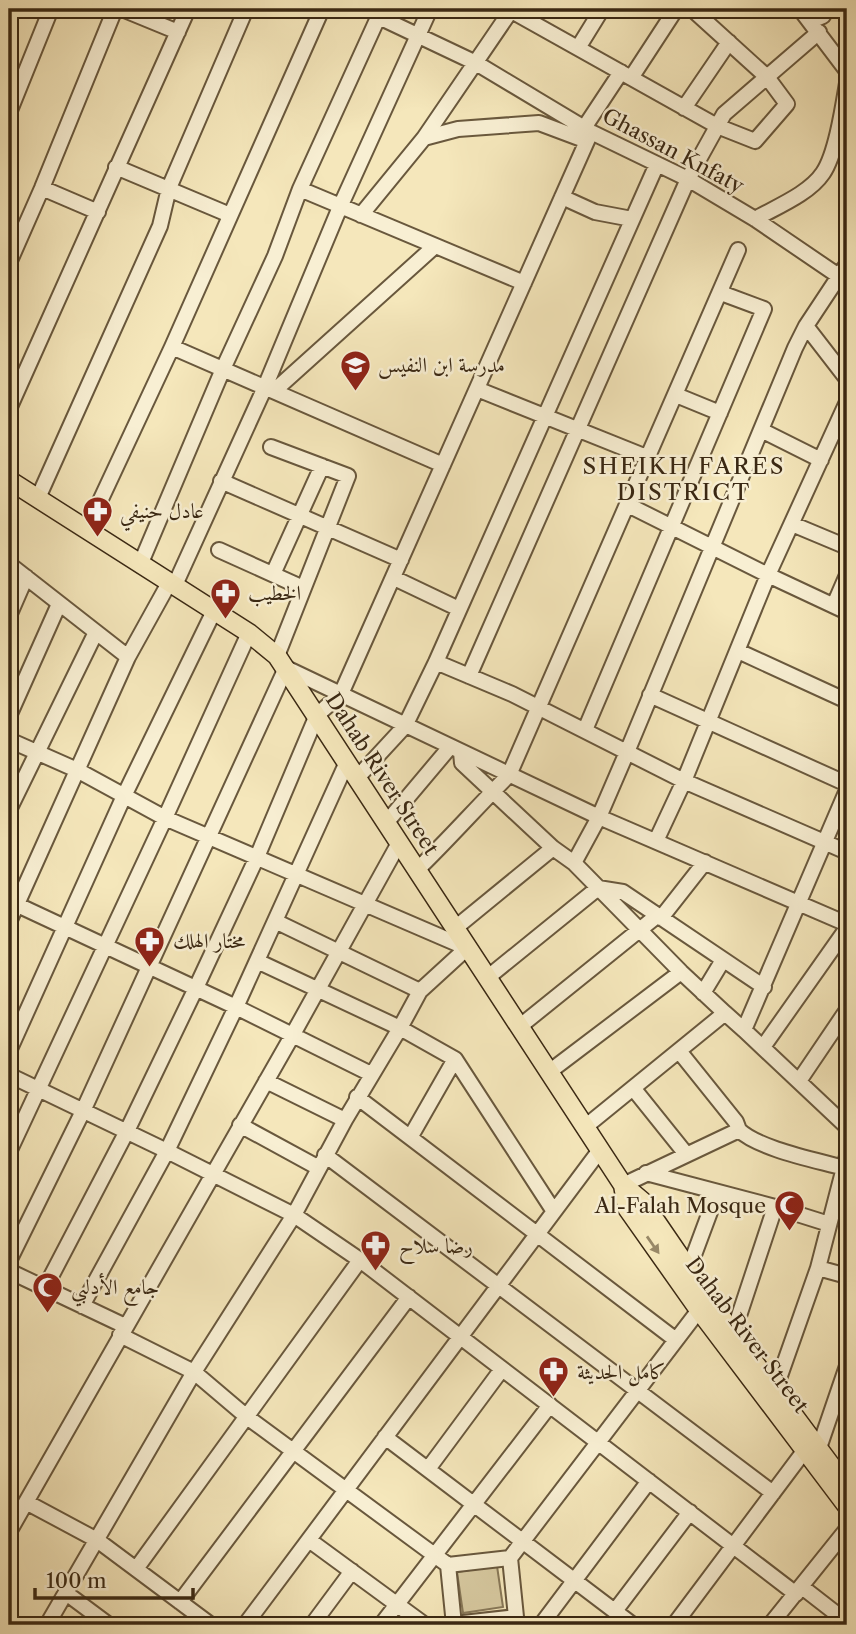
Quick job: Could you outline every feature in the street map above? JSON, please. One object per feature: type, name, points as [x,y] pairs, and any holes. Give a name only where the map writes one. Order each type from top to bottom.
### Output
[{"type":"main road","name":"Dahab River Street","points":[[9,480],[249,633],[281,662],[623,1185],[642,1201],[688,1271],[775,1390],[847,1506]]},
{"type":"main road","name":"Dahab River Street","points":[[623,1185],[627,1208],[699,1310],[812,1449],[847,1487]]},
{"type":"street","points":[[9,113],[51,9]]},
{"type":"street","points":[[9,263],[43,187],[115,9]]},
{"type":"street","points":[[122,9],[178,32]]},
{"type":"street","points":[[9,409],[188,9]]},
{"type":"street","points":[[38,498],[160,226],[169,188],[246,9]]},
{"type":"street","points":[[87,529],[172,347],[322,9]]},
{"type":"street","points":[[9,922],[13,903],[128,657],[171,585],[269,389],[340,207],[430,9]]},
{"type":"street","points":[[361,215],[424,138],[510,9],[717,126],[755,141],[787,104],[767,77],[692,9]]},
{"type":"street","points":[[578,48],[602,9]]},
{"type":"street","points":[[45,1288],[127,1132],[195,990],[257,857],[317,715],[341,694],[562,197],[587,134],[626,75],[676,9]]},
{"type":"street","points":[[800,9],[847,71]]},
{"type":"street","points":[[469,676],[688,179],[724,114],[767,77],[815,27],[826,9]]},
{"type":"street","points":[[140,565],[223,369],[275,256],[300,189],[380,13]]},
{"type":"street","name":"Ghassan Knfaty","points":[[380,13],[476,63],[587,134],[688,179],[845,274]]},
{"type":"street","points":[[684,108],[729,42]]},
{"type":"street","points":[[755,219],[807,189],[823,173],[845,109],[847,83]]},
{"type":"street","points":[[424,138],[458,129],[539,123],[587,134]]},
{"type":"street","points":[[357,778],[405,726],[436,662],[657,163]]},
{"type":"street","points":[[116,167],[230,215]]},
{"type":"street","points":[[43,187],[98,212]]},
{"type":"street","points":[[300,189],[524,282]]},
{"type":"street","points":[[562,197],[595,212],[632,219]]},
{"type":"street","points":[[269,389],[435,246]]},
{"type":"street","points":[[417,870],[509,775],[738,250]]},
{"type":"street","points":[[574,863],[599,817],[806,326],[845,274]]},
{"type":"street","points":[[585,730],[764,309],[721,293]]},
{"type":"street","points":[[806,326],[847,379]]},
{"type":"street","points":[[172,347],[443,465]]},
{"type":"street","points":[[477,389],[649,458]]},
{"type":"street","points":[[676,395],[720,413]]},
{"type":"street","points":[[656,841],[684,780],[768,575],[847,402]]},
{"type":"street","points":[[761,430],[821,460]]},
{"type":"street","points":[[9,1261],[83,1111],[208,837],[281,662],[303,588],[348,475],[271,447]]},
{"type":"street","points":[[273,574],[322,466]]},
{"type":"street","points":[[221,481],[401,560]]},
{"type":"street","points":[[628,505],[841,609],[847,576]]},
{"type":"street","points":[[792,524],[847,548]]},
{"type":"street","points":[[219,550],[303,588]]},
{"type":"street","points":[[9,564],[128,657]]},
{"type":"street","points":[[9,617],[26,578]]},
{"type":"street","points":[[394,578],[459,609]]},
{"type":"street","points":[[9,716],[60,604]]},
{"type":"street","points":[[9,1051],[124,796],[214,611]]},
{"type":"street","points":[[9,810],[96,632]]},
{"type":"street","points":[[9,1152],[249,633]]},
{"type":"street","points":[[738,651],[847,701]]},
{"type":"street","points":[[281,662],[455,750],[599,817],[798,902],[847,926],[763,1047]]},
{"type":"street","points":[[436,662],[538,707],[684,780],[847,852]]},
{"type":"street","points":[[650,695],[847,784]]},
{"type":"street","points":[[9,740],[77,770],[165,818],[467,948],[420,991],[357,1097],[294,1215],[194,1373],[47,1625]]},
{"type":"street","points":[[455,750],[462,764],[553,848],[574,863],[681,972],[847,1127]]},
{"type":"street","points":[[386,823],[455,750]]},
{"type":"street","points":[[82,1306],[167,1151],[236,1007],[347,762]]},
{"type":"street","points":[[744,1030],[847,790]]},
{"type":"street","points":[[9,1532],[399,843]]},
{"type":"street","points":[[454,929],[553,848]]},
{"type":"street","points":[[520,1027],[659,917],[705,862]]},
{"type":"street","points":[[487,978],[598,888],[623,892],[764,987]]},
{"type":"street","points":[[13,903],[236,1007],[371,1074]]},
{"type":"street","points":[[275,921],[420,991]]},
{"type":"street","points":[[703,993],[723,960]]},
{"type":"street","points":[[257,961],[400,1028],[455,1059],[554,1210]]},
{"type":"street","points":[[549,1072],[681,972]]},
{"type":"street","points":[[799,1081],[847,1010]]},
{"type":"street","points":[[585,1127],[725,1013]]},
{"type":"street","points":[[679,1051],[746,1137],[763,1144],[846,1162],[818,1268],[775,1390]]},
{"type":"street","points":[[411,1136],[455,1059]]},
{"type":"street","points":[[9,1075],[294,1215],[360,1260],[734,1546],[847,1622]]},
{"type":"street","points":[[266,1081],[345,1119]]},
{"type":"street","points":[[633,1088],[686,1154]]},
{"type":"street","points":[[357,1097],[676,1340]]},
{"type":"street","points":[[240,1125],[322,1161],[498,1285],[773,1493]]},
{"type":"street","points":[[623,1185],[739,1130]]},
{"type":"street","points":[[245,1625],[600,1150]]},
{"type":"street","points":[[646,1173],[829,1224]]},
{"type":"street","points":[[688,1271],[717,1193]]},
{"type":"street","points":[[733,1334],[775,1207]]},
{"type":"street","points":[[136,1569],[360,1260]]},
{"type":"street","points":[[818,1268],[847,1276]]},
{"type":"street","points":[[9,1270],[82,1306],[194,1373],[247,1417],[448,1565],[510,1559]]},
{"type":"street","points":[[180,1602],[409,1297]]},
{"type":"street","points":[[448,1565],[454,1625],[521,1621],[510,1559],[699,1310]]},
{"type":"street","points":[[674,1625],[773,1493],[812,1449],[847,1366]]},
{"type":"street","points":[[428,1469],[502,1368]]},
{"type":"street","points":[[381,1625],[550,1405]]},
{"type":"street","points":[[385,1437],[634,1625]]},
{"type":"street","points":[[541,1625],[649,1481]]},
{"type":"street","points":[[26,1502],[97,1540],[211,1625]]},
{"type":"street","points":[[615,1611],[690,1512]]},
{"type":"street","points":[[770,1625],[847,1529]]},
{"type":"street","points":[[309,1540],[425,1625]]},
{"type":"street","points":[[312,1625],[352,1571]]},
{"type":"street","points":[[66,1593],[109,1625]]},
{"type":"shaded area","points":[[497,1566],[503,1607],[463,1613],[457,1572]]},
{"type":"place","name":"مدرسة ابن النفيس","points":[[355,392]]},
{"type":"place","name":"عادل حنيفي","points":[[97,538]]},
{"type":"place","name":"الخطيب","points":[[225,620]]},
{"type":"place","name":"مختار الهلك","points":[[150,968]]},
{"type":"place","name":"Al-Falah Mosque","points":[[789,1233]]},
{"type":"place","name":"رضا سلاح","points":[[376,1273]]},
{"type":"place","name":"جامع الأدلبي","points":[[48,1314]]},
{"type":"place","name":"كامل الحديثة","points":[[554,1399]]},
{"type":"district","name":"SHEIKH FARES DISTRICT","points":[[684,479]]}]
